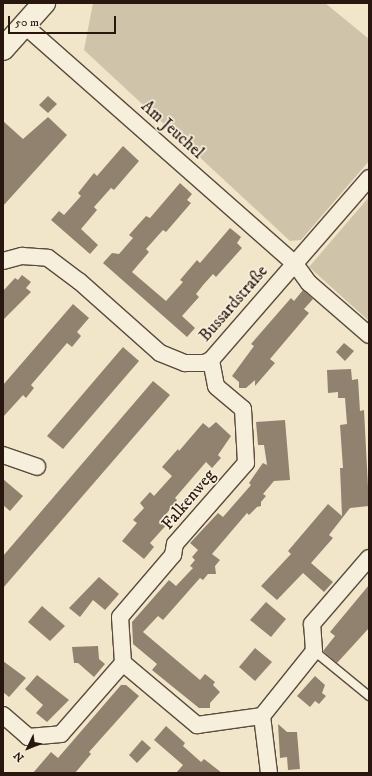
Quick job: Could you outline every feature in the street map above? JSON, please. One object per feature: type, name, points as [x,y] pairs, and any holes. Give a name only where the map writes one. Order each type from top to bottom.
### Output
[{"type":"main road","points":[[3,49],[44,3]]},
{"type":"street","name":"Am Jeuchel","points":[[24,26],[294,264],[309,283],[369,335]]},
{"type":"street","name":"Bussardstraße","points":[[3,261],[22,256],[48,258],[79,281],[160,353],[185,363],[195,364],[211,360],[369,178]]},
{"type":"street","name":"Falkenweg","points":[[123,663],[120,617],[173,555],[175,544],[246,463],[243,409],[216,386],[211,360]]},
{"type":"street","points":[[3,455],[38,467]]},
{"type":"street","points":[[3,715],[28,736],[61,734],[123,663],[197,725],[262,716],[314,651],[312,624],[369,558]]},
{"type":"street","points":[[262,716],[269,773]]},
{"type":"lane","points":[[314,651],[369,696]]},
{"type":"shaded area","points":[[93,3],[325,3],[369,39],[369,161],[301,240],[290,241],[84,50]]},
{"type":"shaded area","points":[[369,197],[369,321],[309,267]]},
{"type":"building","points":[[48,96],[57,104],[48,113],[39,105]]},
{"type":"building","points":[[48,117],[67,135],[3,206],[3,121],[23,139]]},
{"type":"building","points":[[123,146],[139,161],[114,190],[111,188],[94,207],[97,210],[81,229],[98,245],[90,254],[51,220],[59,211],[64,215],[81,196],[78,193],[94,173],[97,176]]},
{"type":"building","points":[[180,183],[192,194],[187,200],[191,203],[166,232],[163,230],[146,249],[149,252],[132,272],[166,301],[183,282],[180,280],[197,260],[200,263],[230,228],[241,237],[237,243],[242,248],[216,277],[213,274],[204,284],[196,294],[199,297],[182,316],[195,328],[187,337],[103,263],[112,253],[119,254],[133,238],[129,235],[146,216],[150,218]]},
{"type":"building","points":[[22,275],[31,282],[26,288],[31,292],[3,320],[3,291],[15,278],[18,280]]},
{"type":"building","points":[[303,290],[313,299],[304,309],[309,313],[270,359],[275,363],[255,386],[255,380],[246,388],[239,388],[239,382],[232,376],[254,346],[251,344],[291,298],[294,301]]},
{"type":"building","points":[[73,304],[89,318],[77,332],[81,336],[72,347],[67,343],[31,385],[34,388],[26,398],[23,395],[3,417],[3,385]]},
{"type":"building","points":[[344,343],[354,351],[345,361],[336,352]]},
{"type":"building","points":[[123,347],[139,361],[63,449],[47,436]]},
{"type":"building","points":[[351,369],[352,380],[358,379],[360,411],[364,410],[369,506],[350,508],[329,535],[333,538],[311,563],[333,582],[324,592],[303,573],[277,600],[261,586],[291,554],[288,551],[328,504],[342,516],[340,468],[343,468],[340,425],[347,424],[345,398],[338,398],[338,392],[328,393],[327,370]]},
{"type":"building","points":[[153,381],[170,395],[3,588],[3,556]]},
{"type":"building","points":[[285,420],[290,480],[274,481],[263,494],[266,496],[261,502],[261,506],[257,507],[249,515],[247,513],[212,554],[220,560],[215,566],[216,574],[208,574],[203,580],[200,578],[163,620],[158,616],[143,632],[200,680],[205,674],[215,682],[213,685],[220,692],[210,703],[210,708],[199,708],[152,670],[157,664],[133,644],[132,622],[169,580],[176,586],[193,568],[190,566],[195,560],[192,557],[198,550],[190,543],[218,513],[223,517],[251,485],[249,483],[263,463],[267,465],[264,445],[258,445],[256,422]]},
{"type":"building","points":[[216,422],[231,436],[218,455],[221,458],[212,468],[206,462],[175,498],[177,500],[164,517],[169,522],[150,543],[154,547],[144,559],[122,541],[137,523],[133,520],[144,508],[140,503],[150,492],[154,496],[172,476],[162,467],[178,449],[179,451],[203,423],[209,428]]},
{"type":"building","points":[[3,479],[23,496],[10,511],[3,505]]},
{"type":"building","points":[[99,577],[119,594],[105,610],[93,600],[80,617],[69,608]]},
{"type":"building","points":[[369,585],[369,628],[337,663],[323,651],[335,636],[330,632]]},
{"type":"building","points":[[266,602],[286,619],[271,637],[250,620]]},
{"type":"building","points":[[42,606],[65,626],[50,641],[28,622]]},
{"type":"building","points":[[98,646],[99,659],[105,664],[94,677],[78,663],[74,663],[72,647]]},
{"type":"building","points":[[255,648],[272,662],[255,681],[239,667]]},
{"type":"building","points":[[3,661],[26,678],[9,697],[3,692]]},
{"type":"building","points":[[37,675],[69,700],[47,722],[36,713],[43,705],[25,689]]},
{"type":"building","points":[[315,676],[325,685],[322,693],[326,696],[319,704],[315,701],[310,707],[297,696]]},
{"type":"building","points":[[121,685],[126,685],[139,696],[89,752],[91,754],[75,773],[33,773],[51,752],[58,758]]},
{"type":"building","points":[[278,724],[287,732],[297,732],[300,769],[288,770],[287,757],[280,758]]},
{"type":"building","points":[[166,726],[185,743],[183,746],[201,762],[204,759],[222,773],[176,773],[183,765],[154,740]]},
{"type":"building","points":[[142,740],[151,748],[137,763],[129,755]]}]
